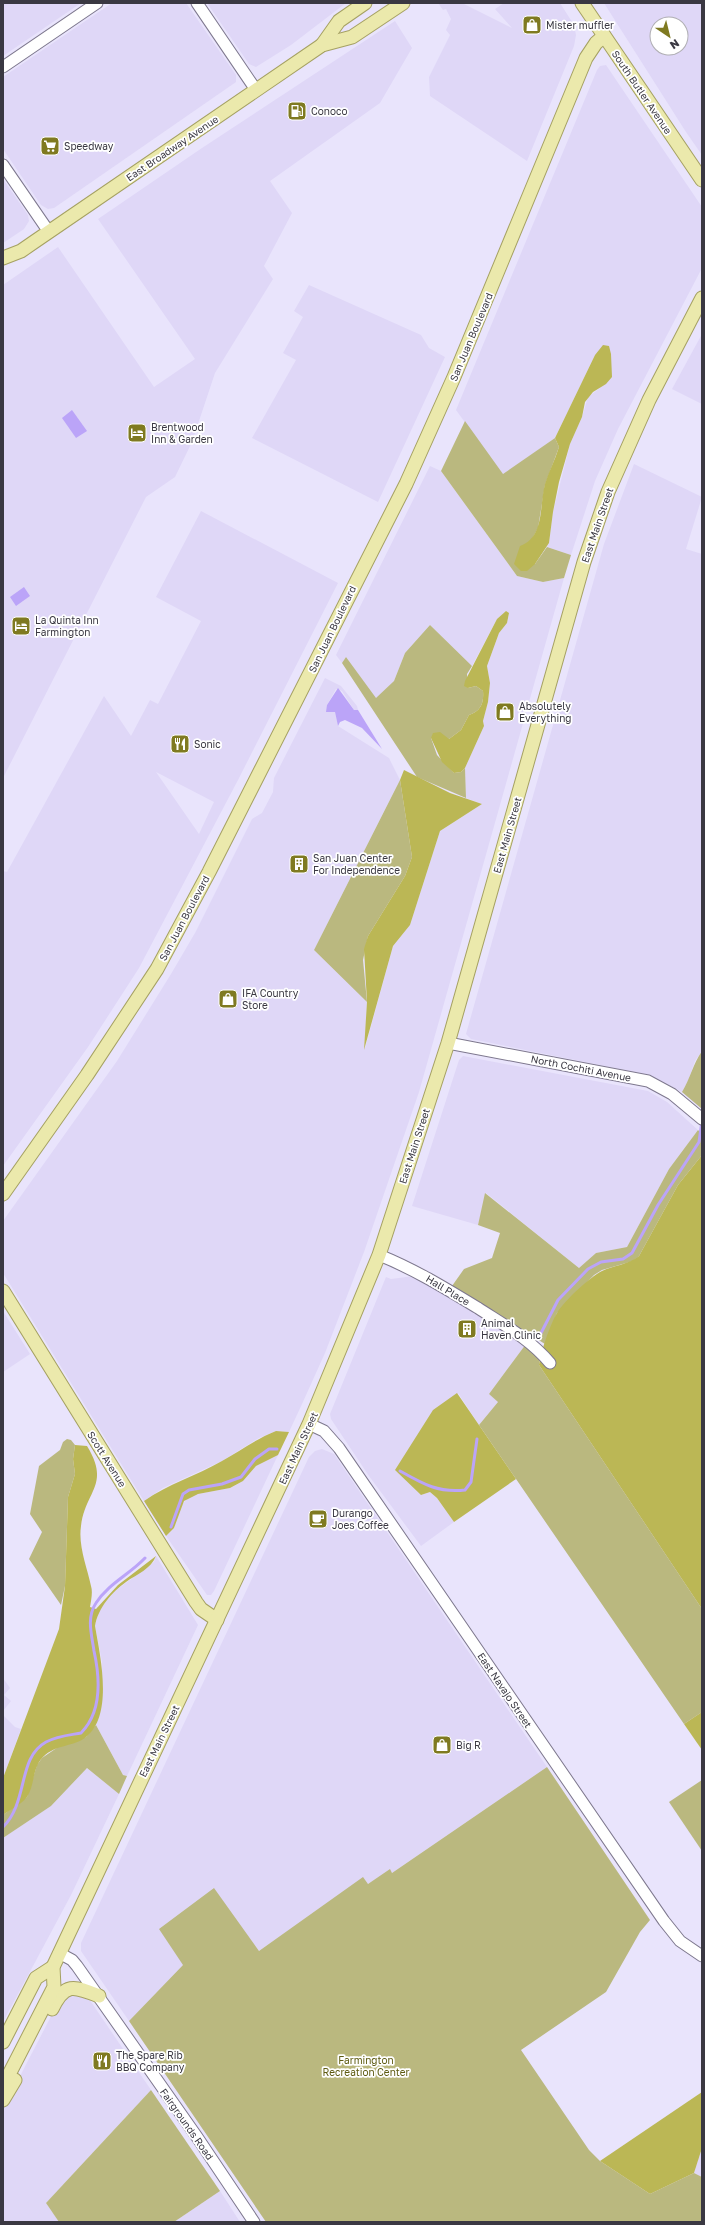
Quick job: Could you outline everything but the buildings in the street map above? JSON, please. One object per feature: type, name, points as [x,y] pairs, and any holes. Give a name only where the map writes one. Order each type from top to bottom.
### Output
[{"type":"main road","name":"East Broadway Avenue","points":[[322,45],[339,21],[365,3]]},
{"type":"main road","name":"East Broadway Avenue","points":[[3,268],[21,251],[322,45],[352,37],[403,3]]},
{"type":"main road","name":"South Butler Avenue","points":[[582,3],[702,180]]},
{"type":"main road","name":"San Juan Boulevard","points":[[3,1194],[88,1075],[157,969],[212,866],[406,484],[454,378],[586,58],[596,43],[604,36]]},
{"type":"main road","name":"East Broadway Avenue","points":[[3,258],[21,251]]},
{"type":"main road","name":"East Main Street","points":[[3,2086],[54,1987],[53,1967],[59,1953],[309,1424],[379,1255],[448,1043],[584,562],[608,492],[649,400],[702,298]]},
{"type":"main road","points":[[692,318],[702,307]]},
{"type":"main road","name":"Scott Avenue","points":[[3,1291],[196,1602],[201,1609],[217,1620]]},
{"type":"main road","points":[[3,2042],[36,1978],[53,1967]]},
{"type":"main road","points":[[3,2100],[60,1994],[69,1988],[73,1988],[99,1996]]},
{"type":"street","points":[[3,67],[97,3]]},
{"type":"street","points":[[196,3],[256,90]]},
{"type":"street","points":[[3,165],[49,232]]},
{"type":"street","name":"North Cochiti Avenue","points":[[448,1043],[648,1082],[672,1094],[702,1119]]},
{"type":"street","name":"Hall Place","points":[[379,1255],[428,1278],[500,1322],[538,1348],[550,1363]]},
{"type":"street","name":"East Navajo Street","points":[[309,1424],[324,1432],[339,1448],[664,1921],[680,1941],[702,1956]]},
{"type":"street","name":"Fairgrounds Road","points":[[59,1953],[72,1960],[99,1996],[254,2222]]},
{"type":"shaded area","points":[[3,3],[81,3],[3,56]]},
{"type":"shaded area","points":[[112,3],[186,3],[236,75],[236,82],[54,208],[48,209],[41,205],[3,149],[3,77]]},
{"type":"shaded area","points":[[207,3],[346,3],[291,45],[256,67],[249,64]]},
{"type":"shaded area","points":[[438,3],[462,3],[512,28],[495,9],[504,3],[560,3],[574,25],[576,35],[574,46],[527,161],[430,96],[429,77],[450,35],[446,30],[451,19],[446,9],[443,10]]},
{"type":"shaded area","points":[[604,3],[702,3],[702,155],[686,132]]},
{"type":"shaded area","points":[[395,21],[412,48],[380,103],[270,181],[292,213],[264,266],[273,279],[215,373],[192,442],[175,477],[146,497],[3,778],[3,285],[58,247],[154,387],[195,359],[98,219],[202,148]]},
{"type":"shaded area","points":[[606,65],[702,207],[702,268],[618,429],[595,481],[571,555],[547,547],[549,543],[553,512],[570,444],[582,417],[588,397],[600,388],[611,362],[611,354],[595,355],[555,438],[503,475],[456,410],[597,70],[600,66]]},
{"type":"shaded area","points":[[3,179],[28,215],[29,221],[24,229],[3,243]]},
{"type":"shaded area","points":[[309,285],[421,335],[429,348],[445,357],[378,502],[252,438],[296,360],[283,353],[303,317],[294,311]]},
{"type":"shaded area","points":[[702,334],[702,404],[672,389]]},
{"type":"shaded area","points":[[603,345],[609,346],[611,354],[612,377],[606,384],[593,392],[585,402],[582,417],[570,444],[559,482],[549,543],[535,564],[527,571],[521,571],[514,564],[520,546],[528,542],[534,536],[540,520],[545,484],[559,447],[555,438],[595,355]]},
{"type":"shaded area","points":[[72,410],[87,431],[76,438],[62,418]]},
{"type":"shaded area","points":[[634,464],[702,497],[686,549],[702,554],[702,1051],[695,1061],[688,1081],[682,1092],[650,1075],[471,1039],[466,1034],[604,544]]},
{"type":"shaded area","points":[[430,466],[441,471],[517,576],[543,582],[564,578],[419,1092],[364,1252],[325,1353],[302,1404],[289,1432],[276,1431],[259,1438],[222,1461],[163,1488],[144,1501],[3,1273],[3,1221],[117,1061],[171,974],[195,933],[252,819],[262,813],[273,792],[274,778],[325,678],[341,686],[357,706],[358,710],[354,710],[342,691],[336,689],[327,705],[331,711],[335,712],[338,726],[389,758],[400,780],[314,950],[367,1002],[365,1048],[393,946],[410,925],[440,831],[482,804],[466,798],[465,768],[484,726],[483,721],[488,702],[490,683],[487,666],[499,633],[507,623],[509,614],[506,611],[497,619],[472,666],[430,625],[405,653],[394,681],[376,699],[346,657],[342,663],[336,655]]},
{"type":"shaded area","points":[[201,511],[338,583],[238,780],[139,968],[88,1047],[3,1166],[3,871],[7,872],[104,696],[131,736],[150,700],[158,704],[201,621],[156,597]],"holes":[[[156,772],[214,802],[199,834]]]},
{"type":"shaded area","points":[[24,587],[30,596],[16,606],[10,597]]},
{"type":"shaded area","points":[[506,611],[509,613],[507,623],[499,633],[487,666],[490,683],[488,702],[483,721],[484,726],[465,768],[461,772],[454,773],[442,762],[431,738],[433,733],[440,732],[449,739],[461,730],[469,715],[481,706],[483,691],[476,686],[468,688],[464,686],[465,681],[497,619]]},
{"type":"shaded area","points":[[338,688],[354,710],[358,710],[382,749],[362,728],[345,720],[340,722],[338,726],[335,712],[326,712],[327,705]]},
{"type":"shaded area","points":[[404,770],[450,793],[482,804],[440,831],[410,925],[393,946],[364,1050],[367,1002],[364,949],[368,936],[405,876],[412,857],[400,780]]},
{"type":"shaded area","points":[[463,1056],[648,1091],[667,1102],[698,1130],[669,1169],[627,1247],[596,1253],[579,1268],[486,1193],[478,1225],[412,1206],[459,1060]]},
{"type":"shaded area","points":[[702,1155],[702,1609],[539,1365],[549,1331],[560,1308],[597,1274],[639,1256],[678,1185]]},
{"type":"shaded area","points":[[414,1276],[526,1344],[489,1394],[499,1401],[479,1425],[458,1393],[415,1489],[421,1495],[430,1492],[437,1498],[454,1522],[421,1546],[369,1476],[331,1419],[330,1414],[386,1277],[391,1279]]},
{"type":"shaded area","points":[[3,1311],[30,1354],[3,1372]]},
{"type":"shaded area","points":[[457,1393],[516,1479],[454,1522],[437,1498],[430,1492],[421,1495],[395,1470],[433,1410]]},
{"type":"shaded area","points":[[276,1431],[289,1432],[278,1455],[256,1466],[243,1481],[230,1488],[198,1494],[184,1501],[174,1528],[166,1536],[144,1501]]},
{"type":"shaded area","points":[[75,1445],[87,1446],[94,1459],[97,1470],[97,1479],[83,1514],[80,1534],[82,1549],[92,1588],[90,1607],[96,1609],[118,1585],[156,1556],[154,1561],[147,1568],[126,1582],[106,1601],[99,1613],[95,1626],[100,1652],[103,1684],[100,1714],[95,1727],[86,1737],[76,1743],[54,1750],[43,1757],[39,1761],[30,1792],[25,1800],[3,1815],[3,1778],[59,1629],[65,1586],[68,1497],[75,1474],[73,1459]]},
{"type":"shaded area","points":[[322,1449],[334,1454],[547,1767],[392,1873],[390,1870],[368,1884],[363,1878],[259,1951],[213,1888],[183,1965],[129,2021],[81,1951],[81,1943],[309,1457],[315,1451]]},
{"type":"shaded area","points":[[278,1455],[214,1591],[211,1595],[207,1595],[166,1536],[174,1528],[181,1505],[189,1497],[230,1488],[236,1485],[243,1481],[256,1466]]},
{"type":"shaded area","points":[[156,1556],[198,1625],[127,1776],[123,1775],[96,1725],[102,1701],[102,1662],[95,1626],[99,1610],[115,1591],[154,1562]]},
{"type":"shaded area","points":[[3,1678],[10,1688],[4,1695],[11,1701],[3,1711]]},
{"type":"shaded area","points":[[702,1712],[702,1750],[684,1724]]},
{"type":"shaded area","points":[[3,1715],[15,1727],[21,1729],[3,1778]]},
{"type":"shaded area","points":[[87,1768],[119,1794],[71,1895],[3,2022],[3,1838],[51,1806]]},
{"type":"shaded area","points":[[66,1993],[87,1996],[151,2090],[46,2203],[59,2222],[3,2222],[3,2109],[60,1999]]},
{"type":"shaded area","points":[[702,2092],[702,2148],[694,2173],[650,2194],[600,2161]]},
{"type":"shaded area","points":[[702,2148],[702,2177],[694,2173]]},
{"type":"shaded area","points":[[220,2191],[240,2222],[174,2222]]},
{"type":"green space","points":[[465,421],[503,474],[555,438],[559,447],[545,485],[538,528],[530,543],[535,564],[547,547],[571,555],[564,578],[543,582],[517,576],[441,471]]},
{"type":"green space","points":[[430,625],[472,666],[467,674],[468,688],[476,686],[483,691],[481,706],[469,715],[461,730],[449,739],[431,738],[437,755],[454,773],[461,772],[465,768],[466,798],[417,777],[342,663],[346,657],[376,698],[394,681],[405,653]]},
{"type":"green space","points":[[400,780],[412,857],[405,876],[368,936],[363,960],[367,1002],[314,950]]},
{"type":"green space","points":[[702,1051],[702,1109],[682,1092]]},
{"type":"green space","points":[[698,1130],[702,1134],[702,1155],[678,1185],[639,1256],[633,1261],[602,1270],[594,1275],[557,1313],[545,1344],[452,1286],[464,1269],[492,1258],[500,1233],[478,1225],[485,1193],[579,1268],[596,1253],[627,1247],[669,1169]]},
{"type":"green space","points":[[526,1344],[540,1357],[539,1365],[702,1609],[702,1712],[684,1724],[479,1425],[498,1402],[489,1394]]},
{"type":"green space","points":[[67,1439],[71,1440],[75,1445],[73,1459],[75,1474],[68,1497],[65,1586],[61,1605],[29,1559],[42,1532],[30,1514],[39,1466],[60,1450],[63,1442]]},
{"type":"green space","points":[[96,1725],[123,1775],[127,1776],[119,1794],[87,1768],[51,1806],[3,1838],[3,1815],[27,1797],[37,1765],[42,1758],[61,1745],[86,1737]]},
{"type":"green space","name":"Farmington Recreation Center","points":[[547,1767],[650,1920],[640,1932],[606,1992],[521,2050],[589,2150],[600,2161],[650,2194],[694,2173],[702,2177],[702,2222],[266,2222],[129,2021],[183,1965],[159,1929],[214,1888],[259,1951],[363,1877],[368,1884],[390,1869],[392,1873]]},
{"type":"green space","points":[[702,1780],[702,1851],[669,1802]]},
{"type":"green space","points":[[151,2090],[220,2191],[174,2222],[59,2222],[46,2203]]},
{"type":"waterway","points":[[540,1335],[558,1300],[588,1269],[601,1262],[623,1259],[632,1253],[658,1205],[699,1142],[702,1121]]},
{"type":"waterway","points":[[400,1471],[424,1484],[439,1489],[455,1491],[465,1490],[471,1482],[477,1439]]},
{"type":"waterway","points":[[171,1527],[183,1494],[189,1490],[222,1484],[241,1477],[255,1459],[269,1449],[277,1449]]},
{"type":"waterway","points":[[3,1827],[11,1817],[17,1805],[27,1769],[31,1758],[37,1749],[46,1742],[55,1738],[81,1733],[88,1725],[93,1715],[98,1694],[96,1661],[90,1627],[93,1609],[101,1596],[107,1590],[145,1558]]},
{"type":"place","name":"Mister muffler","points":[[532,25]]},
{"type":"place","name":"Conoco","points":[[297,111]]},
{"type":"place","name":"Speedway","points":[[50,146]]},
{"type":"place","name":"Brentwood Inn & Garden","points":[[137,433]]},
{"type":"place","name":"La Quinta Inn Farmington","points":[[21,626]]},
{"type":"place","name":"Absolutely Everything","points":[[505,712]]},
{"type":"place","name":"Sonic","points":[[180,744]]},
{"type":"place","name":"San Juan Center For Independence","points":[[299,864]]},
{"type":"place","name":"IFA Country Store","points":[[228,999]]},
{"type":"place","name":"Animal Haven Clinic","points":[[467,1329]]},
{"type":"place","name":"Durango Joes Coffee","points":[[318,1519]]},
{"type":"place","name":"Big R","points":[[442,1745]]},
{"type":"place","name":"The Spare Rib BBQ Company","points":[[102,2061]]}]
